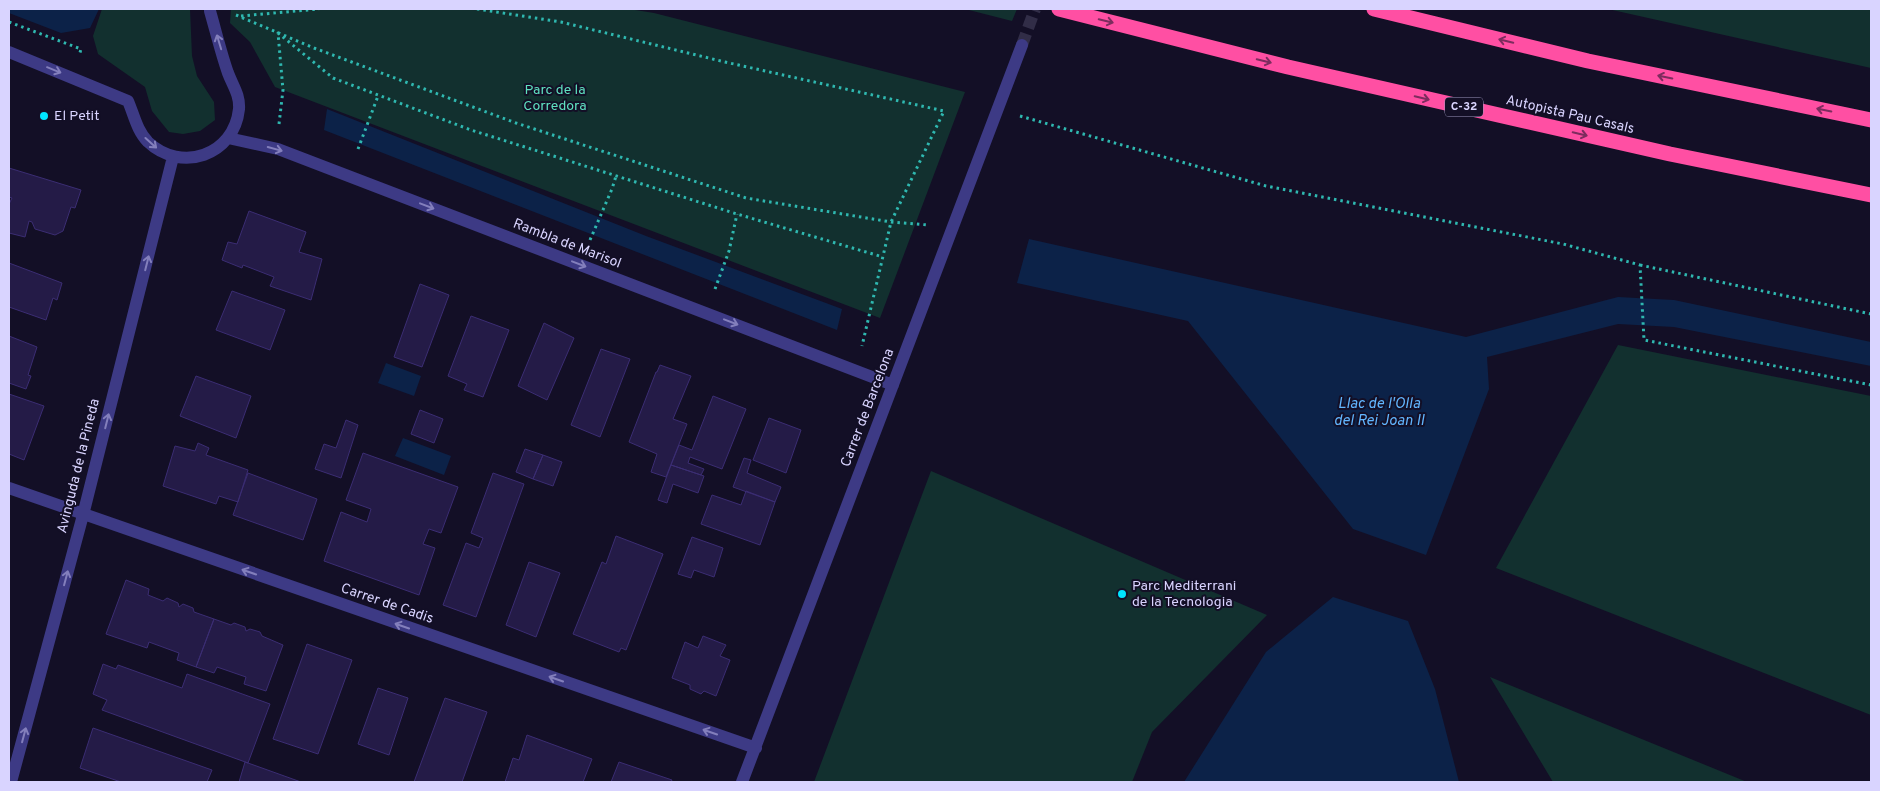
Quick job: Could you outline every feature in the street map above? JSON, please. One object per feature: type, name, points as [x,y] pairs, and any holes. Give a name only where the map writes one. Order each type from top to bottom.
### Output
[{"type":"highway","name":"Autopista Pau Casals","points":[[1059,9],[1288,68],[1670,154],[1871,195]]},
{"type":"highway","points":[[1374,9],[1588,61],[1871,120]]},
{"type":"street","points":[[9,52],[128,101],[138,128],[147,141],[161,152],[173,157],[189,158],[203,156],[217,149],[228,138],[236,123],[239,109],[236,89],[229,75],[210,10]]},
{"type":"street","name":"Carrer de Barcelona","points":[[742,782],[1022,45]]},
{"type":"street","name":"Rambla de Marisol","points":[[228,138],[278,149],[893,385]]},
{"type":"street","name":"Avinguda de la Pineda","points":[[11,782],[83,515],[173,157]]},
{"type":"street","name":"Carrer de Cadis","points":[[9,488],[756,748]]},
{"type":"path","points":[[240,16],[319,9]]},
{"type":"path","points":[[477,9],[560,22],[725,62],[944,111],[891,222],[856,371]]},
{"type":"path","points":[[210,10],[240,16],[314,48],[516,123],[746,198],[891,222],[953,226]]},
{"type":"path","points":[[278,33],[333,78],[472,130],[737,214],[883,257]]},
{"type":"path","points":[[278,33],[284,90],[278,129]]},
{"type":"path","points":[[358,149],[378,95]]},
{"type":"path","points":[[998,109],[1266,186],[1563,244],[1640,265],[1871,314]]},
{"type":"path","points":[[590,240],[616,176]]},
{"type":"path","points":[[714,289],[729,251],[737,214]]},
{"type":"path","points":[[1640,265],[1644,340],[1871,385]]},
{"type":"green space","points":[[102,9],[190,9],[192,56],[197,76],[214,102],[215,120],[200,131],[183,134],[169,132],[152,111],[145,87],[98,54],[93,36]]},
{"type":"green space","name":"Parc de la Corredora","points":[[231,9],[629,9],[654,13],[965,92],[880,318],[275,87],[250,42],[230,23]]},
{"type":"green space","points":[[965,9],[1017,9],[1012,21]]},
{"type":"green space","points":[[1608,9],[1871,9],[1871,68]]},
{"type":"green space","points":[[1618,345],[1871,396],[1871,715],[1496,568]]},
{"type":"green space","points":[[931,471],[1267,615],[1152,732],[1132,782],[814,782]]},
{"type":"green space","points":[[1490,677],[1747,782],[1553,782]]},
{"type":"water","points":[[9,9],[99,9],[90,28],[61,33],[9,13]]},
{"type":"water","points":[[327,109],[646,236],[842,309],[837,330],[324,130]]},
{"type":"water","name":"Llac de l'Olla del Rei Joan II","points":[[1029,239],[1466,337],[1618,297],[1674,300],[1871,342],[1871,366],[1674,327],[1618,324],[1487,357],[1489,389],[1426,555],[1353,529],[1188,321],[1017,283]]},
{"type":"water","points":[[386,363],[421,376],[414,396],[378,383]]},
{"type":"water","points":[[403,438],[451,456],[444,475],[395,456]]},
{"type":"water","points":[[1333,597],[1408,621],[1435,689],[1459,782],[1184,782],[1266,652]]},
{"type":"building","points":[[9,168],[81,190],[75,208],[71,207],[63,231],[55,235],[35,229],[32,222],[29,221],[25,237],[9,233],[9,204],[12,198],[9,197]]},
{"type":"building","points":[[249,211],[306,232],[299,252],[322,259],[311,300],[270,286],[274,277],[243,265],[242,268],[222,260],[228,242],[237,244]]},
{"type":"building","points":[[9,263],[62,283],[57,300],[53,298],[46,320],[9,307]]},
{"type":"building","points":[[420,284],[449,295],[422,367],[394,357]]},
{"type":"building","points":[[232,291],[285,310],[270,350],[216,330]]},
{"type":"building","points":[[471,316],[509,330],[483,397],[464,390],[467,384],[448,376]]},
{"type":"building","points":[[544,323],[574,338],[547,400],[518,386]]},
{"type":"building","points":[[9,336],[37,347],[28,375],[31,376],[26,389],[9,383]]},
{"type":"building","points":[[601,349],[630,359],[600,437],[571,425]]},
{"type":"building","points":[[660,365],[691,376],[673,419],[687,424],[666,477],[651,472],[657,454],[629,442]]},
{"type":"building","points":[[196,376],[251,396],[236,438],[180,416]]},
{"type":"building","points":[[9,394],[44,406],[24,460],[9,454]]},
{"type":"building","points":[[713,396],[746,409],[722,469],[690,457],[688,463],[704,469],[701,475],[671,465],[679,445],[692,450]]},
{"type":"building","points":[[420,410],[443,419],[434,443],[411,434]]},
{"type":"building","points":[[769,418],[801,430],[786,473],[753,460]]},
{"type":"building","points":[[346,420],[358,425],[341,478],[315,469],[324,444],[336,448]]},
{"type":"building","points":[[198,443],[209,448],[206,455],[248,470],[238,502],[219,496],[216,504],[163,486],[175,446],[195,451]]},
{"type":"building","points":[[525,449],[543,455],[533,479],[516,472]]},
{"type":"building","points":[[363,453],[458,487],[441,533],[429,529],[423,544],[435,548],[419,595],[324,561],[341,512],[367,522],[371,509],[346,500]]},
{"type":"building","points":[[543,455],[562,462],[553,486],[533,479]]},
{"type":"building","points":[[744,458],[751,460],[747,473],[781,487],[775,502],[733,487]]},
{"type":"building","points":[[671,465],[704,476],[698,493],[673,484],[667,503],[658,500]]},
{"type":"building","points":[[248,473],[317,499],[303,540],[233,515]]},
{"type":"building","points":[[493,473],[524,484],[476,617],[443,605],[466,543],[479,548],[483,538],[471,533]]},
{"type":"building","points":[[746,491],[775,502],[760,545],[701,524],[712,495],[741,505]]},
{"type":"building","points":[[616,536],[663,554],[626,650],[621,648],[619,652],[573,634],[602,562],[606,564]]},
{"type":"building","points":[[692,537],[723,548],[714,577],[694,570],[691,578],[678,574]]},
{"type":"building","points":[[529,562],[560,573],[536,637],[506,625]]},
{"type":"building","points":[[126,580],[149,589],[148,595],[163,601],[167,598],[178,603],[179,607],[183,604],[193,608],[194,612],[214,619],[196,667],[177,660],[179,653],[149,642],[147,648],[106,634]]},
{"type":"building","points":[[214,619],[231,625],[234,623],[245,627],[246,631],[250,629],[260,632],[262,636],[283,645],[266,691],[244,684],[246,677],[217,667],[214,673],[196,667]]},
{"type":"building","points":[[703,636],[726,645],[720,656],[730,660],[716,696],[704,691],[701,694],[690,689],[690,685],[672,678],[685,642],[698,648]]},
{"type":"building","points":[[307,644],[352,660],[318,754],[273,739]]},
{"type":"building","points":[[103,664],[116,669],[118,665],[182,688],[187,674],[270,704],[248,763],[102,710],[107,700],[93,694]]},
{"type":"building","points":[[378,688],[408,698],[389,755],[358,744]]},
{"type":"building","points":[[445,698],[487,712],[462,782],[414,782]]},
{"type":"building","points":[[93,728],[212,770],[207,782],[121,782],[80,768]]},
{"type":"building","points":[[527,735],[592,759],[583,782],[505,782],[513,758],[519,760]]},
{"type":"building","points":[[245,762],[248,763],[301,782],[239,782]]},
{"type":"building","points":[[619,762],[672,780],[671,782],[611,782]]},
{"type":"tunnel","points":[[1022,45],[1035,9]]},
{"type":"place","name":"El Petit","points":[[44,116]]},
{"type":"place","name":"Parc Mediterrani de la Tecnologia","points":[[1122,594]]}]
